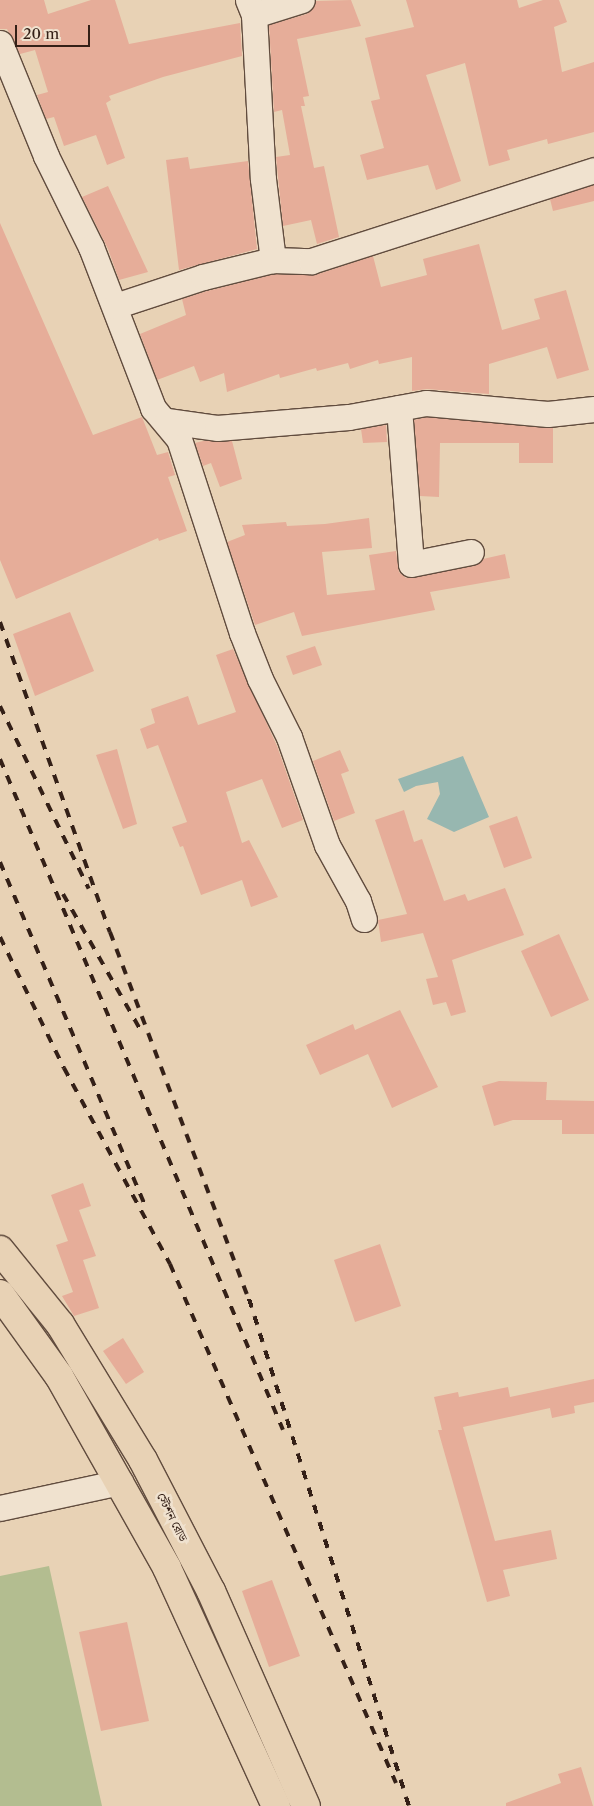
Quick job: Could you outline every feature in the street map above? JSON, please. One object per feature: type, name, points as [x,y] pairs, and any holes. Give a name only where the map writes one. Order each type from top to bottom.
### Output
[{"type":"main road","name":"স্টেশন রোড","points":[[0,1250],[60,1324],[143,1460],[211,1591],[306,1806]]},
{"type":"main road","points":[[0,1294],[59,1376],[167,1568],[276,1806]]},
{"type":"street","points":[[273,260],[262,179],[251,7],[302,0]]},
{"type":"street","points":[[0,43],[46,156],[91,247],[153,408],[167,421],[180,439],[242,633],[260,679],[289,737],[327,845],[358,901],[364,919]]},
{"type":"street","points":[[115,306],[203,277],[273,260],[311,261],[594,170]]},
{"type":"street","points":[[167,421],[217,428],[349,417],[426,403],[548,414],[594,410]]},
{"type":"street","points":[[400,408],[411,564],[471,552]]},
{"type":"street","points":[[0,1508],[120,1482]]},
{"type":"green space","points":[[49,1566],[102,1806],[0,1806],[0,1576]]},
{"type":"water","points":[[463,756],[489,817],[454,832],[427,819],[440,794],[438,782],[416,786],[404,792],[398,779]]},
{"type":"building","points":[[0,0],[44,0],[48,14],[91,0],[115,0],[129,44],[240,23],[242,56],[163,77],[109,96],[111,100],[106,103],[125,158],[107,165],[96,135],[64,146],[54,117],[46,119],[37,95],[48,92],[35,50],[20,54],[7,29],[0,29]]},
{"type":"building","points":[[351,0],[361,26],[297,39],[309,96],[303,97],[305,106],[301,106],[314,168],[324,166],[339,237],[317,244],[311,220],[283,226],[276,157],[290,155],[282,110],[274,112],[269,25],[307,14],[316,1]]},
{"type":"building","points":[[406,0],[517,0],[519,8],[543,0],[559,0],[567,22],[554,27],[562,72],[594,62],[594,132],[548,144],[547,139],[507,150],[510,160],[489,166],[465,63],[426,75],[461,181],[436,190],[428,165],[367,180],[360,155],[384,148],[371,101],[380,99],[365,38],[414,27]]},
{"type":"building","points":[[188,157],[190,169],[248,161],[257,249],[179,270],[166,160]]},
{"type":"building","points":[[594,185],[594,201],[553,211],[550,199]]},
{"type":"building","points":[[108,186],[148,272],[119,280],[108,249],[82,197]]},
{"type":"building","points":[[0,223],[93,435],[142,417],[157,455],[168,452],[175,475],[168,477],[187,531],[159,541],[158,538],[16,599],[0,560]]},
{"type":"building","points":[[479,244],[502,330],[540,319],[534,299],[566,290],[589,370],[557,379],[547,347],[489,364],[489,394],[427,389],[412,391],[412,357],[379,364],[378,360],[350,369],[348,363],[317,371],[316,368],[280,378],[279,374],[227,392],[224,373],[200,382],[194,366],[157,380],[140,334],[186,315],[182,299],[207,291],[275,274],[315,275],[373,256],[381,287],[427,275],[423,259]]},
{"type":"building","points":[[427,417],[553,428],[553,463],[519,463],[519,443],[440,443],[439,497],[420,496],[414,420]]},
{"type":"building","points":[[386,425],[387,442],[363,443],[361,429]]},
{"type":"building","points":[[203,441],[232,441],[242,479],[220,487],[211,463],[203,466],[195,443]]},
{"type":"building","points":[[369,518],[372,548],[322,552],[327,595],[375,590],[369,555],[396,551],[399,572],[406,578],[474,566],[483,559],[505,554],[510,578],[430,592],[435,610],[302,636],[294,612],[255,625],[227,542],[245,535],[242,525],[286,522],[287,526],[325,524]]},
{"type":"building","points":[[70,612],[94,671],[35,696],[13,634]]},
{"type":"building","points":[[315,646],[322,665],[293,675],[286,656]]},
{"type":"building","points":[[233,649],[277,746],[303,820],[282,828],[262,779],[226,792],[242,843],[249,840],[278,897],[251,907],[242,880],[201,895],[183,846],[180,847],[172,827],[187,822],[158,745],[147,749],[140,729],[155,723],[151,709],[188,696],[198,725],[236,712],[216,655]]},
{"type":"building","points":[[117,749],[137,824],[123,829],[96,755]]},
{"type":"building","points":[[340,750],[349,771],[341,774],[355,813],[334,821],[313,761]]},
{"type":"building","points":[[404,810],[414,842],[422,839],[444,901],[465,894],[468,901],[505,888],[524,935],[452,960],[466,1012],[451,1016],[446,1002],[433,1005],[426,979],[438,977],[423,933],[381,942],[378,920],[407,914],[375,820]]},
{"type":"building","points":[[517,816],[532,858],[504,868],[489,826]]},
{"type":"building","points":[[559,934],[589,1000],[551,1017],[521,951]]},
{"type":"building","points":[[400,1010],[438,1087],[392,1108],[368,1054],[320,1075],[306,1045],[353,1024],[355,1030]]},
{"type":"building","points":[[499,1081],[547,1082],[546,1100],[594,1101],[594,1134],[562,1134],[562,1120],[513,1120],[494,1126],[482,1086]]},
{"type":"building","points":[[83,1183],[91,1206],[79,1210],[96,1256],[83,1260],[99,1308],[74,1316],[62,1296],[73,1292],[56,1245],[68,1241],[51,1195]]},
{"type":"building","points":[[380,1244],[401,1306],[355,1322],[334,1260]]},
{"type":"building","points":[[123,1338],[144,1372],[126,1384],[103,1351]]},
{"type":"building","points":[[594,1379],[594,1402],[574,1406],[575,1413],[552,1418],[550,1408],[463,1427],[495,1541],[551,1530],[557,1559],[503,1570],[510,1596],[487,1602],[438,1430],[442,1430],[434,1397],[458,1392],[459,1397],[508,1387],[510,1397]]},
{"type":"building","points":[[272,1580],[300,1656],[269,1667],[242,1591]]},
{"type":"building","points":[[127,1622],[149,1721],[101,1731],[79,1632]]},
{"type":"building","points":[[581,1767],[593,1806],[506,1806],[506,1803],[561,1783],[558,1774]]},
{"type":"railway","points":[[0,622],[110,932],[249,1299],[409,1806]]},
{"type":"railway","points":[[0,706],[89,889]]},
{"type":"railway","points":[[0,759],[283,1430]]},
{"type":"railway","points":[[0,862],[145,1205]]},
{"type":"railway","points":[[63,894],[140,1029]]},
{"type":"railway","points":[[0,937],[64,1068],[170,1264],[396,1783]]}]
